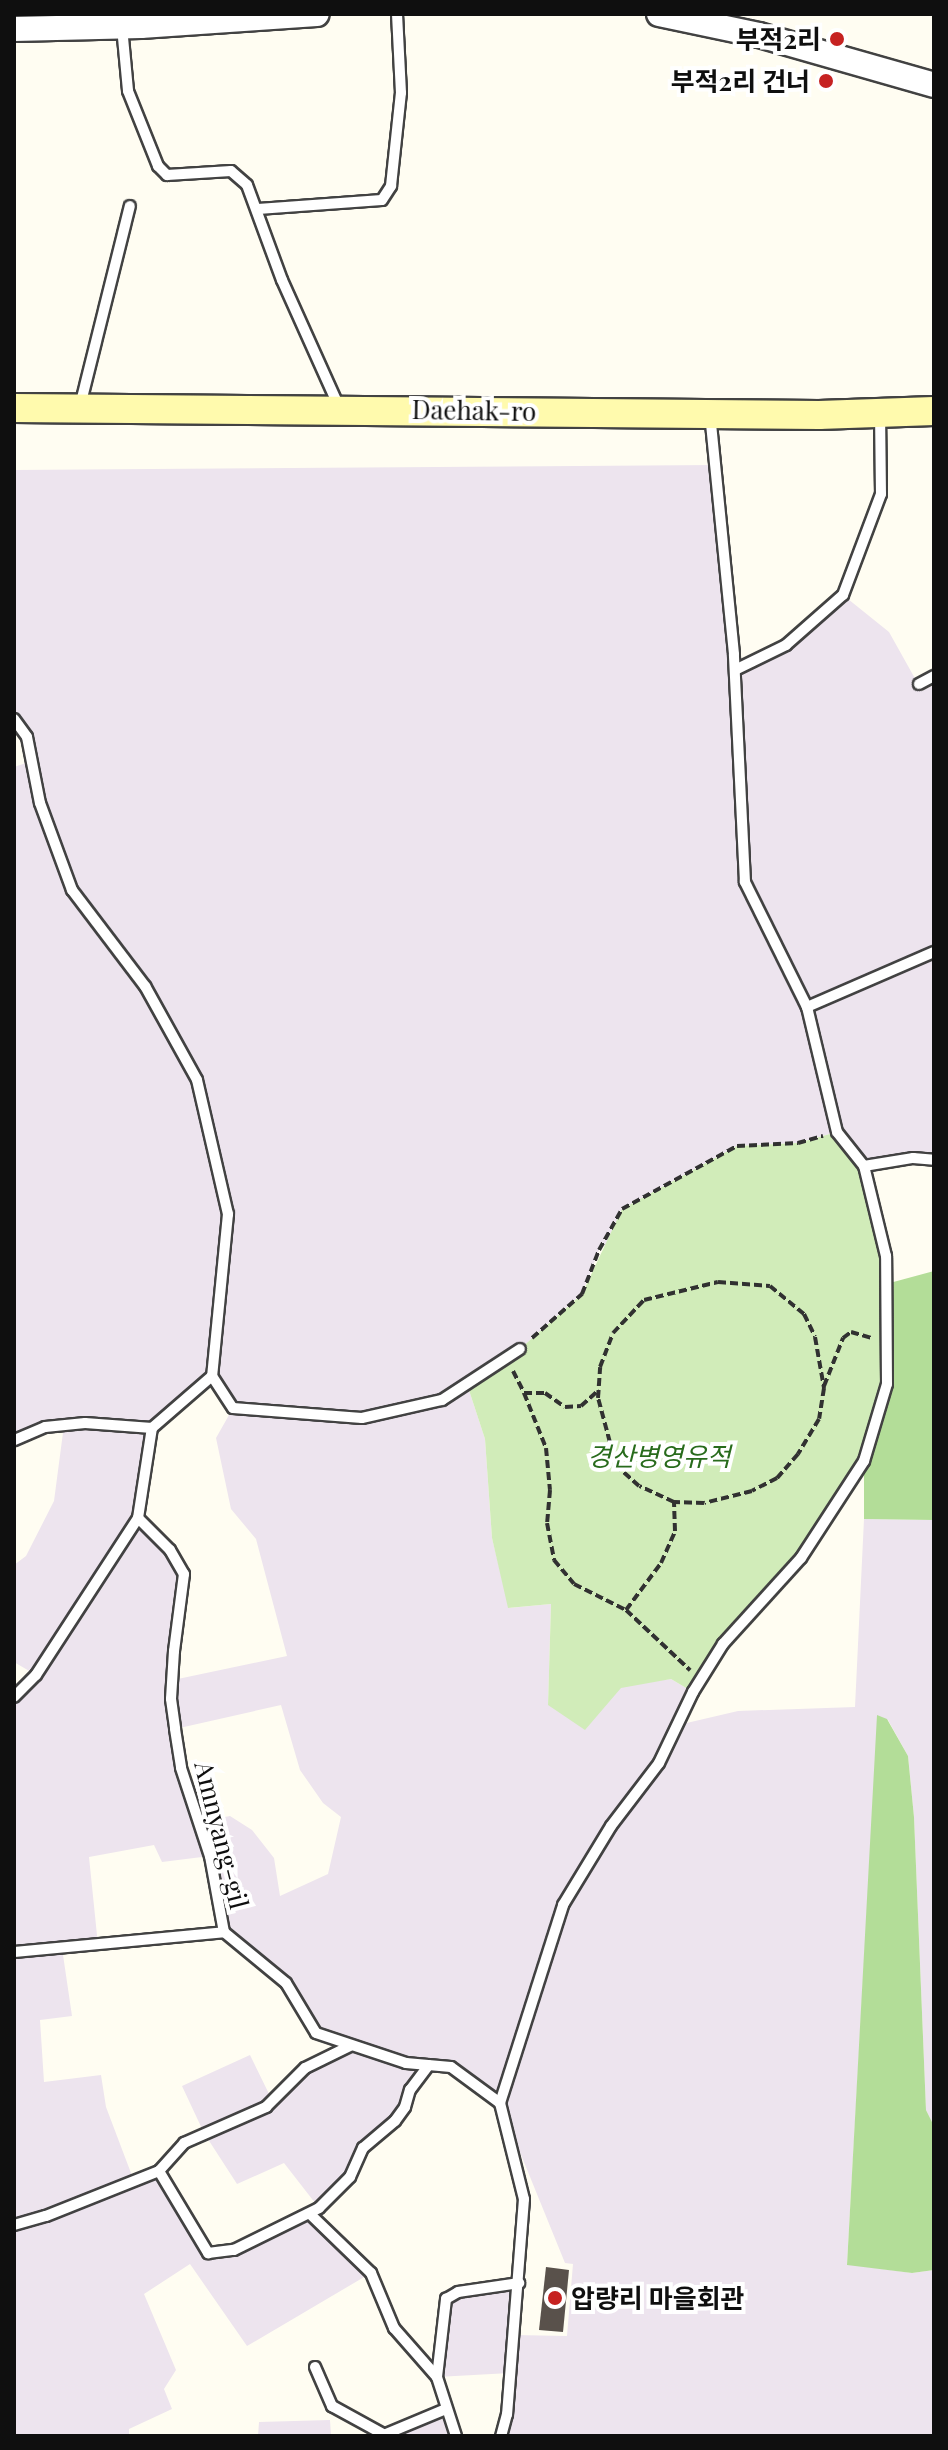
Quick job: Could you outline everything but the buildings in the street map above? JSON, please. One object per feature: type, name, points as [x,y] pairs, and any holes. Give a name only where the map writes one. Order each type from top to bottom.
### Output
[{"type":"main road","name":"Daehak-ro","points":[[14,408],[710,413],[934,411]]},
{"type":"street","points":[[14,29],[122,27],[317,14]]},
{"type":"street","points":[[659,14],[759,35],[934,85]]},
{"type":"lane","points":[[258,209],[382,200],[391,186],[401,93],[397,14]]},
{"type":"lane","points":[[122,27],[128,91],[158,166],[167,175],[231,171],[247,185],[282,280],[341,409]]},
{"type":"lane","points":[[80,408],[130,206]]},
{"type":"lane","points":[[501,2436],[507,2414],[524,2199],[500,2103],[563,1905],[611,1826],[659,1763],[699,1682],[723,1644],[801,1558],[864,1461],[887,1384],[886,1256],[864,1166],[837,1132],[807,1007],[745,882],[735,670],[710,413]]},
{"type":"lane","points":[[735,670],[786,645],[843,595],[881,494],[880,413]]},
{"type":"lane","points":[[919,684],[934,676]]},
{"type":"lane","points":[[14,719],[27,737],[40,803],[72,890],[145,986],[197,1080],[228,1214],[212,1376],[233,1408],[362,1418],[442,1400],[520,1349]]},
{"type":"lane","points":[[807,1007],[934,952]]},
{"type":"lane","points":[[864,1166],[913,1158],[934,1160]]},
{"type":"lane","points":[[14,1697],[36,1675],[138,1518],[152,1428],[212,1376]]},
{"type":"lane","points":[[14,1440],[45,1427],[85,1423],[152,1428]]},
{"type":"lane","name":"Amnyang-gil","points":[[138,1518],[170,1550],[184,1574],[171,1699],[181,1768],[210,1856],[224,1932],[286,1983],[316,2033],[406,2063],[451,2067],[500,2103]]},
{"type":"lane","points":[[14,1952],[224,1932]]},
{"type":"lane","points":[[14,2225],[46,2216],[159,2171],[184,2143],[266,2107],[305,2068],[350,2046]]},
{"type":"lane","points":[[159,2171],[208,2253],[234,2250],[310,2214],[350,2177],[363,2148],[395,2121],[405,2107],[410,2090],[429,2065]]},
{"type":"lane","points":[[310,2214],[371,2273],[394,2328],[437,2377]]},
{"type":"lane","points":[[456,2436],[437,2377],[446,2299],[458,2292],[519,2283]]},
{"type":"lane","points":[[315,2367],[332,2406],[382,2435],[446,2409]]},
{"type":"path","points":[[520,1349],[582,1294],[622,1209],[737,1146],[798,1143],[837,1132]]},
{"type":"path","points":[[824,1388],[815,1337],[797,1307],[770,1286],[718,1282],[644,1300],[627,1315],[613,1333],[604,1356],[599,1390],[603,1426],[616,1465],[639,1486],[674,1502],[704,1503],[752,1491],[777,1478],[798,1454],[819,1419],[824,1388],[843,1338],[851,1332],[887,1343]]},
{"type":"path","points":[[506,1358],[546,1448],[550,1490],[547,1523],[554,1560],[574,1584],[626,1610],[674,1651],[699,1682]]},
{"type":"path","points":[[524,1393],[534,1390],[545,1393],[565,1407],[581,1406],[599,1390]]},
{"type":"path","points":[[626,1610],[661,1563],[675,1531],[674,1502]]},
{"type":"shaded area","points":[[715,465],[735,669],[786,645],[843,595],[889,632],[922,691],[934,685],[934,1160],[864,1166],[837,1132],[798,1143],[737,1146],[599,1250],[582,1294],[520,1349],[467,1384],[485,1439],[492,1538],[509,1608],[551,1604],[548,1705],[636,1683],[671,1679],[693,1692],[678,1725],[738,1711],[855,1707],[864,1519],[934,1520],[934,2126],[926,2110],[914,1817],[908,1756],[888,1720],[878,1716],[847,2264],[912,2273],[934,2270],[934,2436],[500,2436],[510,2373],[437,2377],[446,2299],[519,2283],[514,2335],[567,2336],[573,2264],[565,2263],[500,2103],[451,2068],[429,2066],[405,2107],[363,2148],[350,2177],[319,2208],[284,2163],[237,2184],[204,2133],[182,2086],[250,2055],[272,2100],[305,2068],[349,2046],[316,2033],[286,1983],[224,1932],[210,1856],[162,1862],[154,1845],[89,1857],[98,1945],[62,1948],[72,2016],[40,2020],[44,2082],[101,2075],[106,2107],[134,2181],[159,2171],[208,2252],[234,2250],[310,2214],[371,2273],[247,2346],[190,2264],[144,2294],[176,2370],[164,2389],[172,2409],[129,2429],[129,2436],[14,2436],[14,1697],[36,1675],[14,1662],[14,1565],[26,1556],[54,1501],[64,1425],[14,1440],[14,767],[32,761],[14,719],[14,470]],"holes":[[[212,1377],[233,1408],[216,1438],[231,1509],[256,1539],[287,1656],[173,1680],[184,1574],[138,1517],[152,1428]],[[281,1705],[300,1770],[323,1803],[341,1817],[328,1874],[280,1896],[274,1858],[252,1830],[230,1816],[199,1822],[175,1729]]]},
{"type":"shaded area","points":[[446,2409],[456,2436],[381,2436]]},
{"type":"shaded area","points":[[330,2420],[331,2436],[258,2436],[259,2422]]},
{"type":"green space","name":"경산병영유적","points":[[837,1132],[858,1158],[886,1256],[887,1384],[864,1461],[801,1558],[723,1644],[693,1692],[671,1679],[621,1688],[585,1730],[548,1705],[551,1604],[508,1608],[492,1538],[485,1439],[467,1384],[520,1349],[582,1294],[622,1209],[737,1146],[798,1143]]},
{"type":"green space","points":[[934,1271],[934,1520],[864,1519],[864,1461],[887,1384],[886,1284]]},
{"type":"green space","points":[[877,1715],[887,1719],[908,1756],[914,1817],[926,2110],[934,2126],[934,2270],[912,2273],[847,2265]]},
{"type":"place","name":"부적2리","points":[[837,39]]},
{"type":"place","name":"부적2리 건너","points":[[826,81]]},
{"type":"place","name":"압량리 마을회관","points":[[555,2298]]}]
